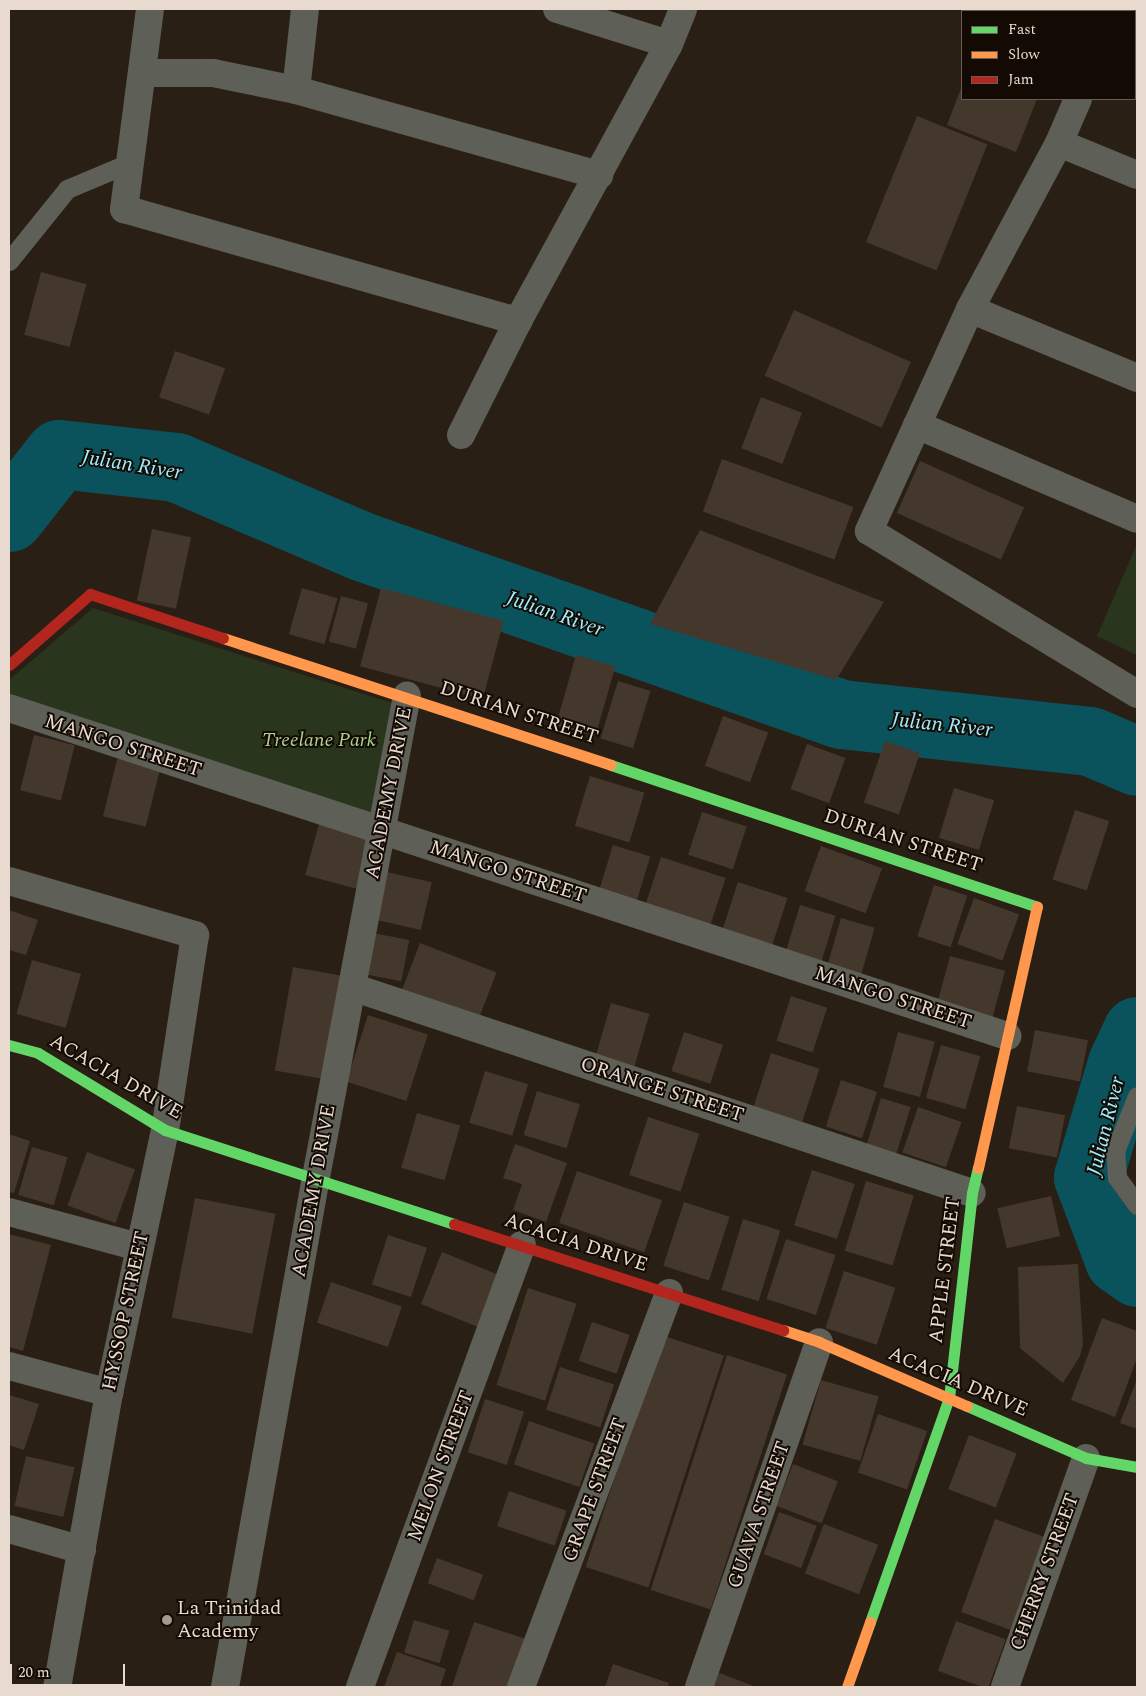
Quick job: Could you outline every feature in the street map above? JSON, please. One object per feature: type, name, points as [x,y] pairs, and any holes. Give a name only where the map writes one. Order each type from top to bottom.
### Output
[{"type":"street","points":[[150,9],[124,209],[518,322]]},
{"type":"street","points":[[296,90],[305,9]]},
{"type":"street","points":[[557,9],[669,44]]},
{"type":"street","points":[[461,435],[518,322],[669,44],[683,9]]},
{"type":"street","points":[[142,73],[213,73],[296,90],[599,175]]},
{"type":"street","points":[[1078,100],[1059,143],[970,309],[869,531],[1137,694]]},
{"type":"street","points":[[1059,143],[1137,175]]},
{"type":"street","points":[[970,309],[1137,378]]},
{"type":"street","points":[[916,425],[1137,519]]},
{"type":"street","name":"DURIAN STREET","points":[[9,664],[90,594],[407,696],[1037,906]]},
{"type":"street","name":"ACADEMY DRIVE","points":[[225,1687],[316,1177],[407,696]]},
{"type":"street","name":"MANGO STREET","points":[[9,708],[1007,1036]]},
{"type":"street","name":"HYSSOP STREET","points":[[9,881],[195,935],[165,1130],[109,1393],[57,1687]]},
{"type":"street","name":"APPLE STREET","points":[[847,1687],[949,1398],[972,1193],[1037,906]]},
{"type":"street","name":"ORANGE STREET","points":[[352,987],[972,1193]]},
{"type":"street","name":"ACACIA DRIVE","points":[[9,1045],[38,1052],[165,1130],[316,1177],[819,1342],[1086,1458],[1137,1467]]},
{"type":"street","points":[[9,1212],[139,1247]]},
{"type":"street","name":"MELON STREET","points":[[360,1687],[522,1245]]},
{"type":"street","name":"GRAPE STREET","points":[[521,1687],[669,1293]]},
{"type":"street","name":"GUAVA STREET","points":[[699,1687],[819,1342]]},
{"type":"street","points":[[9,1366],[109,1393]]},
{"type":"street","name":"CHERRY STREET","points":[[1005,1687],[1086,1458]]},
{"type":"street","points":[[9,1529],[82,1550]]},
{"type":"lane","points":[[9,261],[67,189],[131,162]]},
{"type":"lane","points":[[1137,1096],[1115,1151],[1117,1177],[1137,1205]]},
{"type":"green space","points":[[1137,546],[1137,655],[1097,636]]},
{"type":"green space","name":"Treelane Park","points":[[93,608],[395,704],[375,819],[9,699],[9,680]]},
{"type":"building","points":[[961,89],[961,100],[1037,100],[1016,152],[947,125]]},
{"type":"building","points":[[917,116],[987,144],[937,271],[866,242]]},
{"type":"building","points":[[41,272],[86,284],[70,347],[24,335]]},
{"type":"building","points":[[794,310],[911,362],[882,428],[765,376]]},
{"type":"building","points":[[175,351],[225,368],[209,415],[159,397]]},
{"type":"building","points":[[761,397],[802,413],[782,464],[741,448]]},
{"type":"building","points":[[722,459],[854,507],[834,560],[703,512]]},
{"type":"building","points":[[920,461],[1024,507],[1001,559],[897,513]]},
{"type":"building","points":[[152,529],[191,537],[176,609],[137,600]]},
{"type":"building","points":[[700,530],[884,602],[836,680],[650,624]]},
{"type":"building","points":[[302,588],[338,598],[324,644],[289,634]]},
{"type":"building","points":[[381,588],[504,621],[483,699],[360,666]]},
{"type":"building","points":[[341,596],[368,603],[356,649],[329,641]]},
{"type":"building","points":[[576,655],[615,666],[595,736],[556,725]]},
{"type":"building","points":[[618,681],[651,691],[633,748],[600,738]]},
{"type":"building","points":[[723,716],[768,732],[750,782],[705,766]]},
{"type":"building","points":[[34,735],[75,745],[61,800],[20,790]]},
{"type":"building","points":[[885,741],[920,753],[899,815],[864,802]]},
{"type":"building","points":[[807,744],[846,758],[829,803],[791,789]]},
{"type":"building","points":[[118,756],[161,767],[146,827],[103,816]]},
{"type":"building","points":[[590,776],[645,793],[629,842],[575,826]]},
{"type":"building","points":[[954,788],[994,800],[979,850],[939,838]]},
{"type":"building","points":[[1075,810],[1109,821],[1087,891],[1052,879]]},
{"type":"building","points":[[702,812],[747,827],[733,869],[688,855]]},
{"type":"building","points":[[320,820],[371,834],[356,889],[305,875]]},
{"type":"building","points":[[613,845],[650,856],[636,902],[599,891]]},
{"type":"building","points":[[821,846],[882,868],[866,913],[805,891]]},
{"type":"building","points":[[661,857],[726,878],[709,929],[644,908]]},
{"type":"building","points":[[387,872],[432,882],[421,930],[376,920]]},
{"type":"building","points":[[738,882],[787,898],[771,948],[722,931]]},
{"type":"building","points":[[934,885],[967,896],[951,947],[917,936]]},
{"type":"building","points":[[974,898],[1019,914],[1002,960],[957,944]]},
{"type":"building","points":[[800,905],[835,916],[820,967],[784,957]]},
{"type":"building","points":[[9,910],[38,920],[26,955],[9,950]]},
{"type":"building","points":[[841,918],[875,928],[860,978],[827,968]]},
{"type":"building","points":[[373,933],[409,940],[401,981],[365,974]]},
{"type":"building","points":[[420,943],[497,972],[479,1019],[402,990]]},
{"type":"building","points":[[950,956],[1005,971],[992,1018],[937,1003]]},
{"type":"building","points":[[32,960],[81,974],[66,1028],[17,1014]]},
{"type":"building","points":[[293,967],[342,976],[324,1079],[275,1070]]},
{"type":"building","points":[[791,996],[827,1008],[813,1052],[776,1041]]},
{"type":"building","points":[[611,1003],[649,1014],[634,1069],[595,1058]]},
{"type":"building","points":[[368,1015],[428,1034],[406,1101],[346,1082]]},
{"type":"building","points":[[1035,1030],[1088,1040],[1080,1082],[1027,1071]]},
{"type":"building","points":[[684,1032],[723,1045],[710,1084],[671,1071]]},
{"type":"building","points":[[898,1032],[935,1042],[920,1097],[883,1087]]},
{"type":"building","points":[[941,1045],[980,1056],[965,1109],[926,1098]]},
{"type":"building","points":[[771,1053],[820,1069],[802,1122],[754,1106]]},
{"type":"building","points":[[485,1071],[528,1084],[512,1136],[469,1123]]},
{"type":"building","points":[[841,1080],[877,1092],[862,1138],[826,1127]]},
{"type":"building","points":[[537,1091],[580,1104],[567,1148],[524,1135]]},
{"type":"building","points":[[881,1098],[911,1107],[896,1155],[866,1146]]},
{"type":"building","points":[[1017,1106],[1065,1115],[1057,1158],[1009,1148]]},
{"type":"building","points":[[918,1107],[961,1122],[946,1167],[902,1152]]},
{"type":"building","points":[[417,1113],[460,1125],[445,1180],[401,1168]]},
{"type":"building","points":[[648,1117],[699,1134],[681,1192],[629,1175]]},
{"type":"building","points":[[9,1134],[30,1141],[14,1193],[9,1192]]},
{"type":"building","points":[[515,1144],[567,1163],[546,1222],[513,1210],[522,1184],[503,1178]]},
{"type":"building","points":[[32,1147],[68,1157],[54,1205],[18,1195]]},
{"type":"building","points":[[87,1152],[135,1169],[115,1223],[68,1206]]},
{"type":"building","points":[[812,1170],[855,1184],[837,1239],[794,1225]]},
{"type":"building","points":[[577,1171],[662,1200],[644,1252],[559,1223]]},
{"type":"building","points":[[866,1181],[914,1196],[892,1265],[845,1251]]},
{"type":"building","points":[[1051,1196],[1060,1236],[1007,1248],[997,1208]]},
{"type":"building","points":[[195,1198],[275,1214],[252,1333],[172,1318]]},
{"type":"building","points":[[684,1202],[730,1217],[709,1281],[663,1266]]},
{"type":"building","points":[[743,1219],[780,1230],[759,1301],[721,1290]]},
{"type":"building","points":[[9,1234],[51,1245],[23,1351],[9,1347]]},
{"type":"building","points":[[388,1235],[427,1248],[411,1297],[372,1284]]},
{"type":"building","points":[[786,1239],[835,1255],[816,1315],[767,1299]]},
{"type":"building","points":[[442,1252],[503,1277],[482,1329],[421,1304]]},
{"type":"building","points":[[1078,1264],[1083,1344],[1080,1356],[1063,1383],[1020,1348],[1018,1267]]},
{"type":"building","points":[[844,1271],[895,1288],[877,1345],[825,1328]]},
{"type":"building","points":[[331,1282],[402,1306],[388,1347],[317,1323]]},
{"type":"building","points":[[528,1288],[577,1304],[545,1401],[496,1385]]},
{"type":"building","points":[[1102,1318],[1137,1331],[1137,1358],[1115,1417],[1071,1400]]},
{"type":"building","points":[[592,1322],[630,1335],[616,1374],[579,1361]]},
{"type":"building","points":[[661,1335],[724,1355],[648,1587],[586,1567]]},
{"type":"building","points":[[727,1355],[787,1374],[711,1609],[651,1590]]},
{"type":"building","points":[[560,1367],[614,1385],[600,1427],[546,1410]]},
{"type":"building","points":[[1137,1379],[1137,1429],[1120,1423]]},
{"type":"building","points":[[821,1380],[879,1397],[860,1461],[803,1444]]},
{"type":"building","points":[[9,1395],[39,1404],[24,1450],[9,1445]]},
{"type":"building","points":[[485,1399],[524,1412],[507,1465],[468,1452]]},
{"type":"building","points":[[878,1414],[927,1431],[907,1490],[858,1473]]},
{"type":"building","points":[[529,1421],[594,1443],[579,1487],[514,1464]]},
{"type":"building","points":[[969,1435],[1017,1453],[996,1507],[948,1489]]},
{"type":"building","points":[[26,1456],[75,1467],[63,1517],[15,1506]]},
{"type":"building","points":[[793,1464],[838,1481],[822,1523],[777,1506]]},
{"type":"building","points":[[509,1491],[567,1511],[555,1546],[497,1526]]},
{"type":"building","points":[[779,1512],[817,1526],[801,1568],[764,1554]]},
{"type":"building","points":[[995,1519],[1050,1539],[1016,1632],[961,1612]]},
{"type":"building","points":[[824,1524],[878,1545],[859,1594],[805,1573]]},
{"type":"building","points":[[437,1558],[483,1575],[474,1600],[428,1583]]},
{"type":"building","points":[[414,1620],[449,1631],[439,1663],[404,1653]]},
{"type":"building","points":[[956,1621],[1006,1639],[988,1687],[982,1687],[938,1671]]},
{"type":"building","points":[[474,1622],[526,1639],[509,1687],[452,1686]]},
{"type":"building","points":[[397,1652],[446,1669],[440,1687],[384,1687]]},
{"type":"building","points":[[613,1664],[669,1683],[668,1687],[605,1687]]},
{"type":"building","points":[[714,1671],[756,1687],[708,1687]]},
{"type":"waterway","name":"Julian River","points":[[9,517],[59,454],[176,467],[364,547],[841,714],[1090,741],[1137,761]]},
{"type":"waterway","name":"Julian River","points":[[1137,1031],[1122,1063],[1088,1177],[1119,1259],[1137,1272]]},
{"type":"traffic: fast","points":[[611,765],[1037,907]]},
{"type":"traffic: fast","points":[[9,1045],[38,1053],[165,1130],[454,1224]]},
{"type":"traffic: fast","points":[[870,1622],[949,1398],[972,1193],[978,1168]]},
{"type":"traffic: fast","points":[[967,1406],[1086,1458],[1137,1467]]},
{"type":"traffic: slow","points":[[223,638],[611,765]]},
{"type":"traffic: slow","points":[[978,1168],[1037,907]]},
{"type":"traffic: slow","points":[[783,1330],[819,1342],[967,1406]]},
{"type":"traffic: slow","points":[[847,1687],[870,1622]]},
{"type":"traffic: jam","points":[[9,665],[90,594],[223,638]]},
{"type":"traffic: jam","points":[[454,1224],[783,1330]]},
{"type":"place","name":"La Trinidad Academy","points":[[167,1620]]}]
